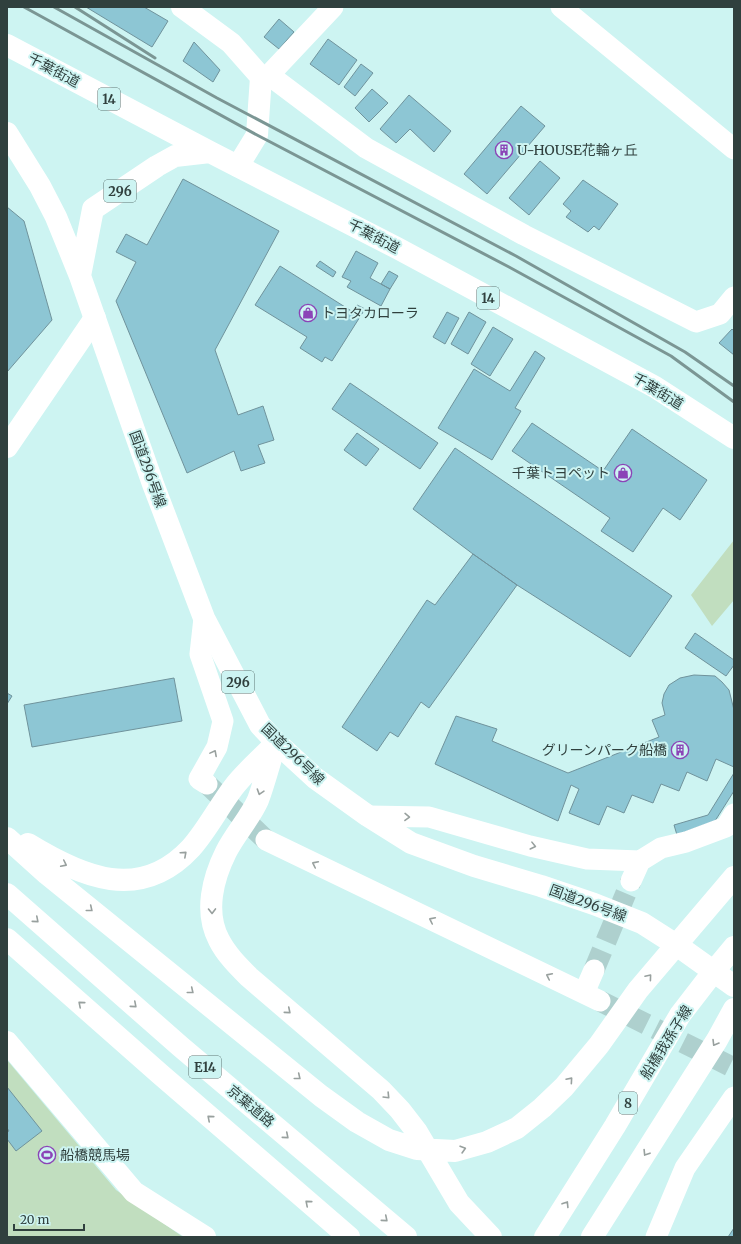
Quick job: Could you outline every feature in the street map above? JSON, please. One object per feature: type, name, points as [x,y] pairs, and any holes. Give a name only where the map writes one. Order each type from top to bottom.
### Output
[{"type":"main road","points":[[182,7],[231,43],[265,76],[257,135],[238,166]]},
{"type":"main road","name":"千葉街道","points":[[7,46],[397,248],[648,384],[734,438]]},
{"type":"main road","name":"国道296号線","points":[[7,133],[40,186],[56,217],[80,276],[153,484],[204,618],[260,725],[315,778],[368,816],[411,843],[474,866],[594,904],[642,923],[734,986]]},
{"type":"main road","name":"296","points":[[80,276],[93,209],[157,166],[175,156],[210,152]]},
{"type":"main road","points":[[7,447],[95,318]]},
{"type":"main road","points":[[7,830],[51,858],[78,871],[104,879],[129,880],[152,875],[174,864],[191,848],[234,787],[276,742]]},
{"type":"main road","points":[[276,742],[257,801],[226,852],[217,874],[211,895],[212,917],[218,939],[231,958],[249,978],[381,1090],[400,1110],[417,1132],[459,1203],[491,1237]]},
{"type":"main road","points":[[7,838],[47,874],[321,1096],[351,1117],[389,1140],[417,1149],[455,1151],[487,1142],[517,1128],[542,1108],[564,1086],[599,1045],[638,990],[734,877]]},
{"type":"main road","name":"京葉道路","points":[[7,894],[182,1048],[406,1237]]},
{"type":"main road","name":"E14","points":[[7,939],[343,1233]]},
{"type":"main road","name":"船橋我孫子線","points":[[545,1237],[615,1126],[680,1015],[734,947]]},
{"type":"main road","points":[[592,1237],[717,1040],[734,1009]]},
{"type":"main road","points":[[7,1042],[134,1192],[205,1237]]},
{"type":"street","points":[[333,7],[265,76],[366,148],[524,235],[696,322],[720,314],[734,297]]},
{"type":"street","points":[[561,7],[734,149]]},
{"type":"street","points":[[204,618],[200,654],[223,721],[217,747],[200,780],[207,784]]},
{"type":"street","points":[[368,816],[429,817],[530,846],[587,859],[640,861],[661,848],[686,842],[726,827],[734,814]]},
{"type":"street","points":[[266,840],[592,997],[594,970]]},
{"type":"street","points":[[631,881],[640,861]]},
{"type":"street","points":[[656,1237],[685,1168],[734,1098]]},
{"type":"green space","points":[[734,540],[734,600],[712,626],[691,595]]},
{"type":"green space","name":"船橋競馬場","points":[[7,1060],[116,1190],[183,1237],[7,1237]]},
{"type":"building","points":[[86,7],[144,7],[168,21],[152,47]]},
{"type":"building","points":[[279,19],[294,32],[279,49],[264,37]]},
{"type":"building","points":[[328,39],[357,60],[339,85],[310,64]]},
{"type":"building","points":[[194,42],[220,70],[213,82],[183,61]]},
{"type":"building","points":[[361,64],[373,73],[355,96],[344,87]]},
{"type":"building","points":[[372,89],[388,103],[369,122],[355,108]]},
{"type":"building","points":[[409,95],[451,131],[434,152],[410,129],[396,143],[380,129]]},
{"type":"building","name":"U-HOUSE花輪ヶ丘","points":[[521,106],[545,126],[487,194],[464,174]]},
{"type":"building","points":[[540,161],[560,178],[529,215],[509,198]]},
{"type":"building","points":[[183,179],[279,231],[215,350],[238,415],[263,406],[274,440],[258,445],[265,463],[241,471],[234,451],[187,473],[116,301],[136,262],[116,252],[126,234],[147,245]]},
{"type":"building","points":[[583,180],[618,204],[599,230],[594,226],[588,232],[566,217],[571,211],[563,204]]},
{"type":"building","points":[[7,207],[24,221],[52,320],[7,372]]},
{"type":"building","points":[[356,251],[378,263],[370,278],[390,289],[381,306],[347,287],[351,281],[342,277]]},
{"type":"building","points":[[320,261],[336,272],[333,277],[316,266]]},
{"type":"building","points":[[280,266],[353,312],[357,305],[365,309],[332,361],[325,357],[322,362],[300,348],[307,337],[255,305]]},
{"type":"building","points":[[389,271],[398,276],[390,289],[381,284]]},
{"type":"building","points":[[447,312],[459,318],[445,344],[433,337]]},
{"type":"building","points":[[469,312],[486,322],[468,354],[451,344]]},
{"type":"building","points":[[493,327],[513,339],[490,376],[471,364]]},
{"type":"building","points":[[732,329],[734,331],[734,355],[719,343]]},
{"type":"building","points":[[535,351],[545,358],[515,408],[521,411],[492,460],[438,428],[474,369],[510,391]]},
{"type":"building","points":[[350,383],[438,443],[420,469],[332,409]]},
{"type":"building","points":[[532,423],[603,471],[632,429],[707,480],[680,520],[663,508],[633,552],[601,531],[610,518],[512,451]]},
{"type":"building","points":[[357,433],[379,449],[366,466],[344,450]]},
{"type":"building","points":[[455,448],[672,596],[630,657],[517,585],[413,509]]},
{"type":"building","points":[[473,554],[517,585],[429,708],[421,702],[398,737],[390,732],[377,751],[342,727],[427,600],[435,605]]},
{"type":"building","points":[[695,633],[734,660],[734,665],[726,676],[685,648]]},
{"type":"building","name":"グリーンパーク船橋","points":[[694,675],[715,676],[729,690],[734,710],[734,767],[716,759],[707,781],[687,772],[679,791],[661,784],[653,803],[632,795],[624,813],[607,806],[599,825],[569,813],[579,789],[571,785],[558,821],[435,764],[456,716],[497,729],[492,741],[568,773],[659,737],[652,720],[665,715],[662,703],[664,694],[669,685],[680,678]]},
{"type":"building","points":[[174,678],[182,721],[32,747],[24,705]]},
{"type":"building","points":[[7,693],[12,696],[7,704]]},
{"type":"building","points":[[734,773],[734,791],[715,821],[677,835],[674,825],[708,815]]},
{"type":"building","points":[[7,1087],[42,1131],[16,1151],[7,1139],[7,1132],[9,1131],[7,1128]]},
{"type":"building","points":[[734,1228],[734,1237],[728,1237]]},
{"type":"tunnel","points":[[207,784],[266,840]]},
{"type":"tunnel","points":[[594,970],[631,881]]},
{"type":"tunnel","points":[[600,1001],[734,1068]]},
{"type":"railway","points":[[24,7],[257,135],[509,267],[671,356],[734,402]]},
{"type":"railway","points":[[54,7],[217,98],[516,256],[685,352],[734,386]]},
{"type":"railway","points":[[75,7],[155,58]]},
{"type":"place","name":"U-HOUSE花輪ヶ丘","points":[[504,150]]},
{"type":"place","name":"トヨタカローラ","points":[[308,313]]},
{"type":"place","name":"千葉トヨペット","points":[[623,473]]},
{"type":"place","name":"グリーンパーク船橋","points":[[680,750]]},
{"type":"place","name":"船橋競馬場","points":[[47,1155]]}]
